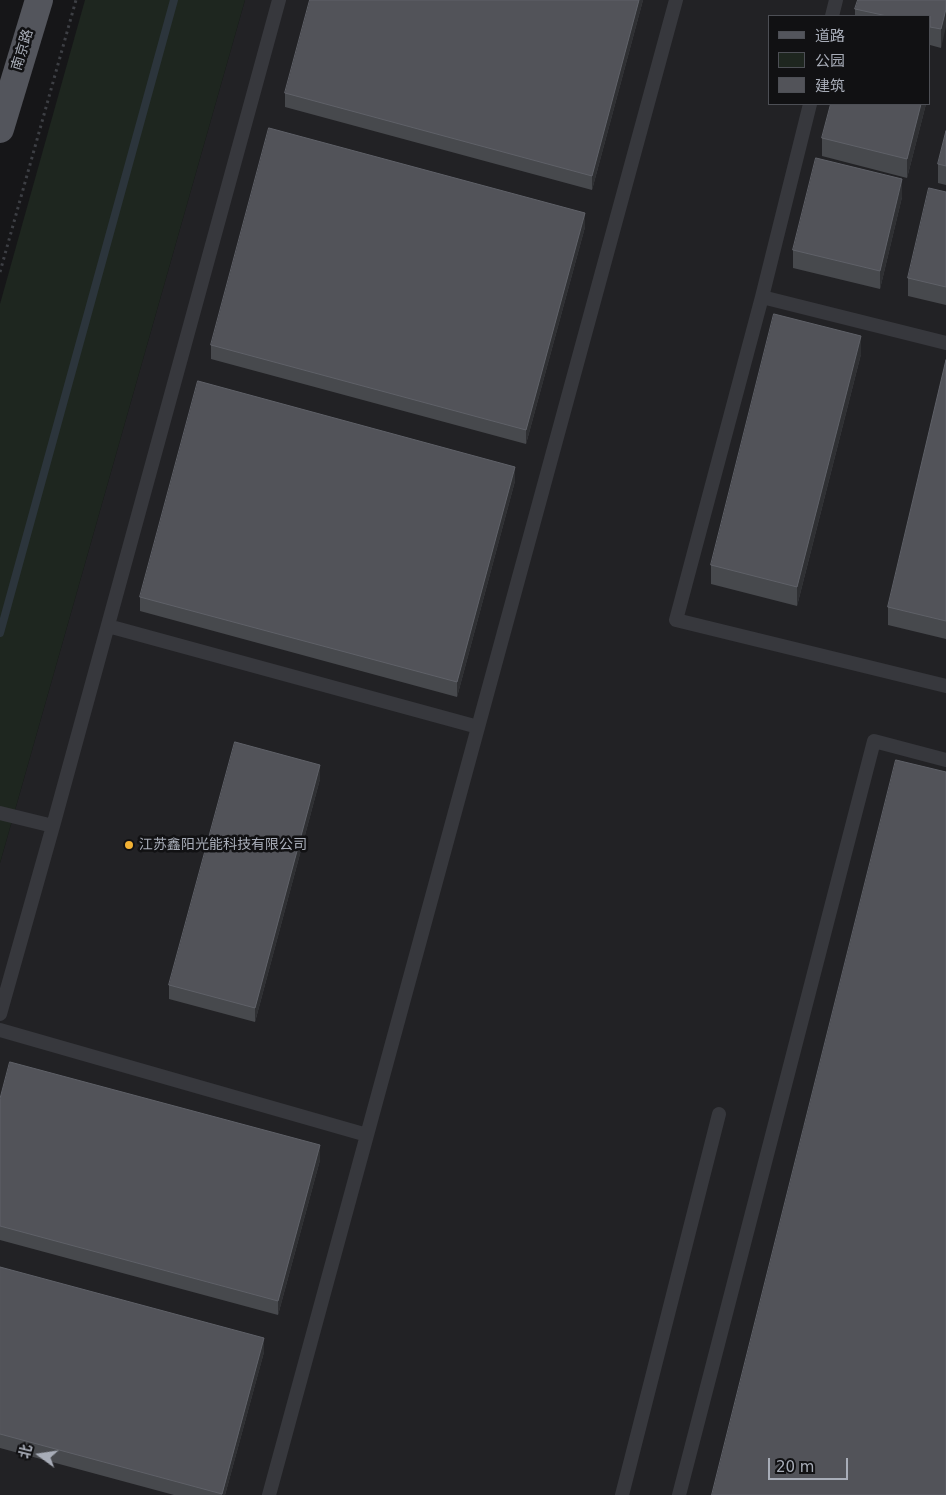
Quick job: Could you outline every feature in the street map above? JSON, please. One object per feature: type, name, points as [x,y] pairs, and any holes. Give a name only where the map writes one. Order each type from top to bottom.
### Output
[{"type":"main road","name":"南京路","points":[[0,129],[39,0]]},
{"type":"lane","points":[[0,1014],[279,0]]},
{"type":"lane","points":[[270,1495],[676,0]]},
{"type":"lane","points":[[832,15],[836,0]]},
{"type":"lane","points":[[810,105],[762,297],[676,620],[946,686]]},
{"type":"lane","points":[[762,297],[946,342]]},
{"type":"lane","points":[[108,626],[478,727]]},
{"type":"lane","points":[[678,1495],[874,741],[946,760]]},
{"type":"lane","points":[[0,813],[53,826]]},
{"type":"lane","points":[[0,1030],[367,1135]]},
{"type":"lane","points":[[622,1495],[719,1114]]},
{"type":"path","points":[[0,272],[76,0]]},
{"type":"shaded area","points":[[245,0],[946,0],[946,1495],[0,1495],[0,863]]},
{"type":"green space","points":[[85,0],[245,0],[0,863],[0,304]]},
{"type":"building","points":[[310,0],[639,0],[592,176],[285,93]]},
{"type":"building","points":[[858,0],[946,0],[946,9],[941,29],[931,27],[931,15],[882,15],[855,9]]},
{"type":"building","points":[[831,105],[921,105],[907,159],[822,138]]},
{"type":"building","points":[[269,128],[585,213],[526,430],[211,345]]},
{"type":"building","points":[[946,131],[946,166],[938,164]]},
{"type":"building","points":[[816,158],[902,179],[880,271],[793,250]]},
{"type":"building","points":[[929,188],[946,192],[946,287],[908,278]]},
{"type":"building","points":[[774,314],[861,336],[797,587],[711,565]]},
{"type":"building","points":[[946,360],[946,621],[888,607]]},
{"type":"building","points":[[198,381],[515,467],[457,682],[140,597]]},
{"type":"building","points":[[235,742],[320,765],[255,1008],[169,985]]},
{"type":"building","points":[[896,760],[946,772],[946,1495],[712,1495]]},
{"type":"building","points":[[10,1062],[320,1145],[278,1301],[0,1226],[0,1099]]},
{"type":"building","points":[[0,1267],[264,1338],[222,1494],[0,1434]]},
{"type":"waterway","points":[[0,633],[174,0]]},
{"type":"place","name":"江苏鑫阳光能科技有限公司","points":[[129,845]]}]
